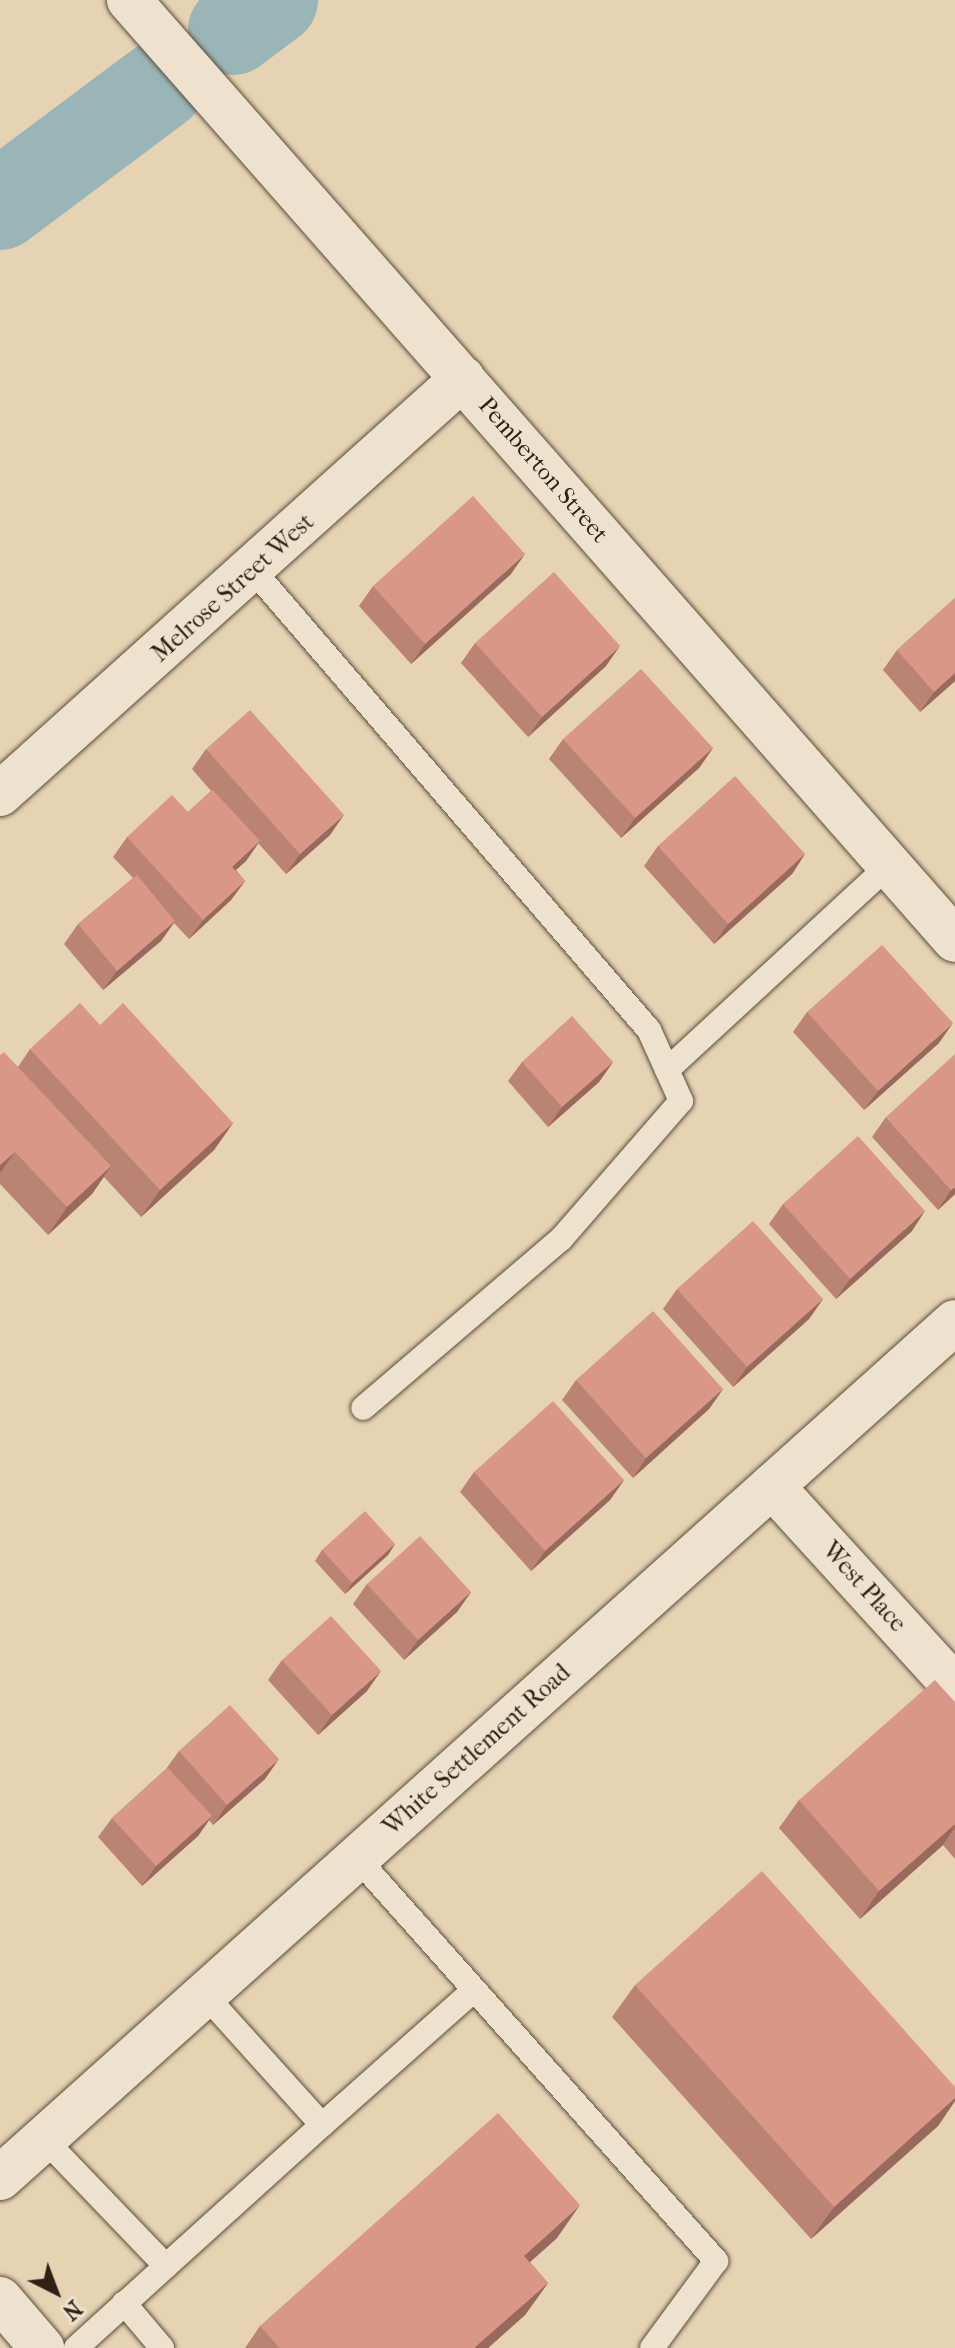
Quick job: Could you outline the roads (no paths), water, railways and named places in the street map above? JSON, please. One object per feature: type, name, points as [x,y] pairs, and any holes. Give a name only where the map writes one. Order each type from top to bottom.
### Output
[{"type":"street","name":"Pemberton Street","points":[[129,0],[955,940]]},
{"type":"street","name":"Melrose Street West","points":[[0,794],[253,570],[463,378]]},
{"type":"street","name":"White Settlement Road","points":[[0,2178],[955,1322]]},
{"type":"street","name":"West Place","points":[[772,1486],[955,1687]]},
{"type":"street","points":[[0,2299],[42,2348]]},
{"type":"lane","points":[[253,570],[649,1030],[681,1101],[561,1239],[363,1408]]},
{"type":"lane","points":[[667,1070],[889,865]]},
{"type":"lane","points":[[357,1858],[716,2261],[652,2348]]},
{"type":"lane","points":[[76,2348],[474,1990]]},
{"type":"lane","points":[[205,1995],[322,2125]]},
{"type":"lane","points":[[44,2139],[166,2266]]},
{"type":"lane","points":[[124,2303],[162,2348]]},
{"type":"waterway","points":[[233,30],[273,0]]},
{"type":"waterway","points":[[0,205],[159,86]]}]
